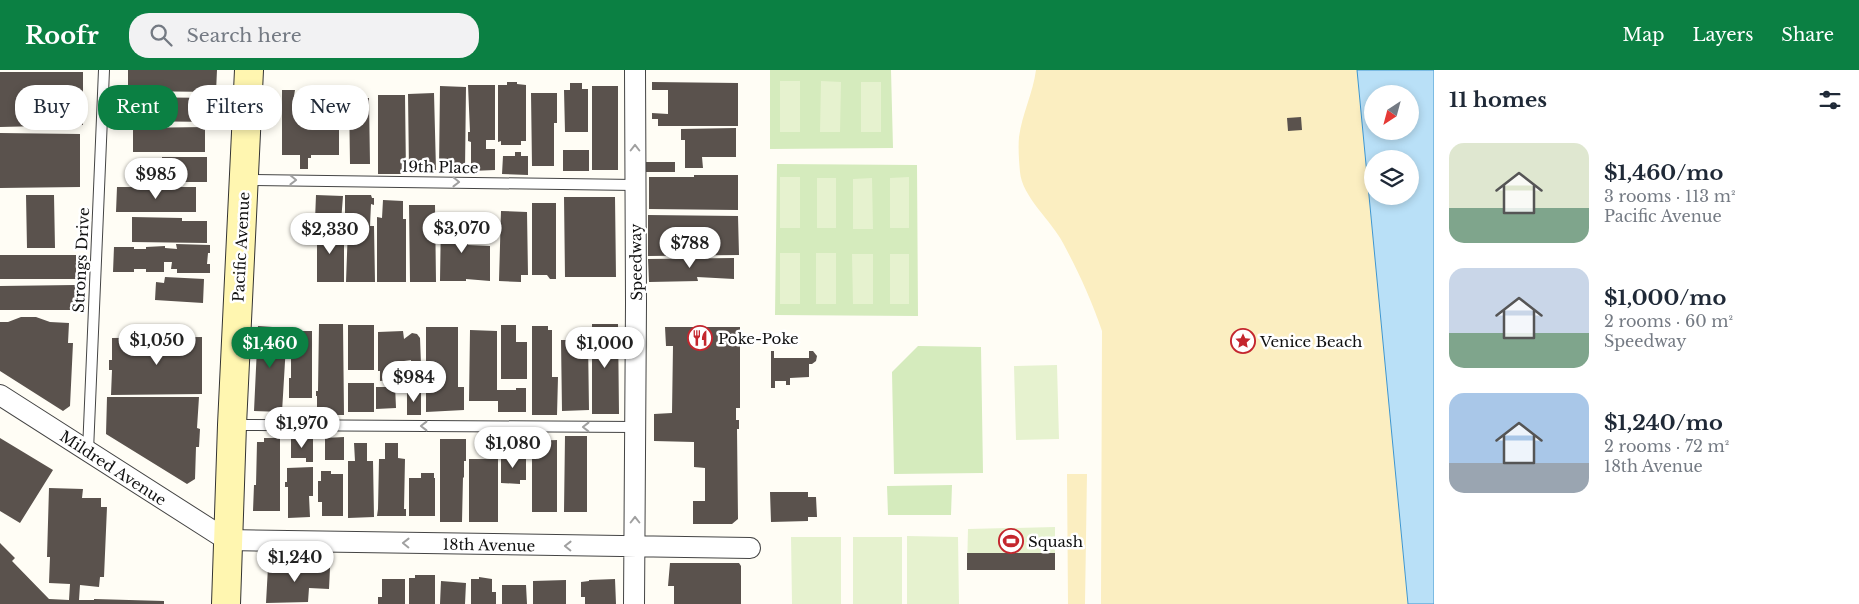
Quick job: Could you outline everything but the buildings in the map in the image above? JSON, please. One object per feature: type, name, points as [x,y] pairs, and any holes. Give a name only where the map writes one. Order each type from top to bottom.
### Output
[{"type":"main road","name":"Pacific Avenue","points":[[226,604],[227,540],[248,70]]},
{"type":"street","name":"Speedway","points":[[634,604],[635,70]]},
{"type":"street","name":"Mildred Avenue","points":[[0,395],[227,540]]},
{"type":"street","name":"18th Avenue","points":[[227,540],[750,548]]},
{"type":"lane","name":"Strongs Drive","points":[[88,452],[104,70]]},
{"type":"lane","name":"19th Place","points":[[244,180],[635,185]]},
{"type":"lane","points":[[232,424],[635,428]]},
{"type":"green space","points":[[770,70],[891,70],[893,148],[770,149]]},
{"type":"green space","points":[[780,81],[800,81],[800,132],[780,132]]},
{"type":"green space","points":[[821,81],[841,82],[840,132],[820,132]]},
{"type":"green space","points":[[861,82],[881,82],[881,132],[861,132]]},
{"type":"green space","points":[[777,164],[917,165],[918,316],[775,315]]},
{"type":"green space","points":[[780,177],[800,177],[800,228],[780,228]]},
{"type":"green space","points":[[909,177],[909,228],[890,228],[890,178]]},
{"type":"green space","points":[[817,178],[836,178],[836,228],[817,228]]},
{"type":"green space","points":[[872,178],[873,229],[853,229],[853,179]]},
{"type":"green space","points":[[780,253],[800,253],[800,304],[780,304]]},
{"type":"green space","points":[[816,253],[836,253],[836,304],[816,304]]},
{"type":"green space","points":[[852,254],[873,254],[873,304],[853,304]]},
{"type":"green space","points":[[890,254],[909,254],[909,304],[890,304]]},
{"type":"green space","points":[[918,346],[981,347],[983,473],[894,474],[892,372]]},
{"type":"green space","points":[[1057,365],[1059,439],[1016,440],[1014,366]]},
{"type":"green space","points":[[952,485],[951,515],[888,515],[887,486]]},
{"type":"green space","name":"Squash","points":[[1055,527],[1055,570],[967,570],[968,529]]},
{"type":"green space","points":[[907,536],[958,537],[959,604],[907,604]]},
{"type":"green space","points":[[791,537],[841,537],[841,604],[792,604]]},
{"type":"green space","points":[[853,537],[902,537],[902,604],[853,604]]},
{"type":"sand","name":"Venice Beach","points":[[1036,70],[1357,70],[1365,150],[1364,205],[1370,205],[1408,604],[1101,604],[1102,331],[1084,286],[1063,243],[1026,191],[1022,181],[1019,137]]},
{"type":"sand","points":[[1067,474],[1087,474],[1085,604],[1068,604]]},
{"type":"water","points":[[1357,70],[1434,70],[1434,604],[1408,604],[1370,205],[1419,205],[1419,150],[1365,150]]},
{"type":"place","name":"Poke-Poke","points":[[700,338]]},
{"type":"place","name":"Venice Beach","points":[[1243,341]]},
{"type":"place","name":"Squash","points":[[1011,541]]}]
